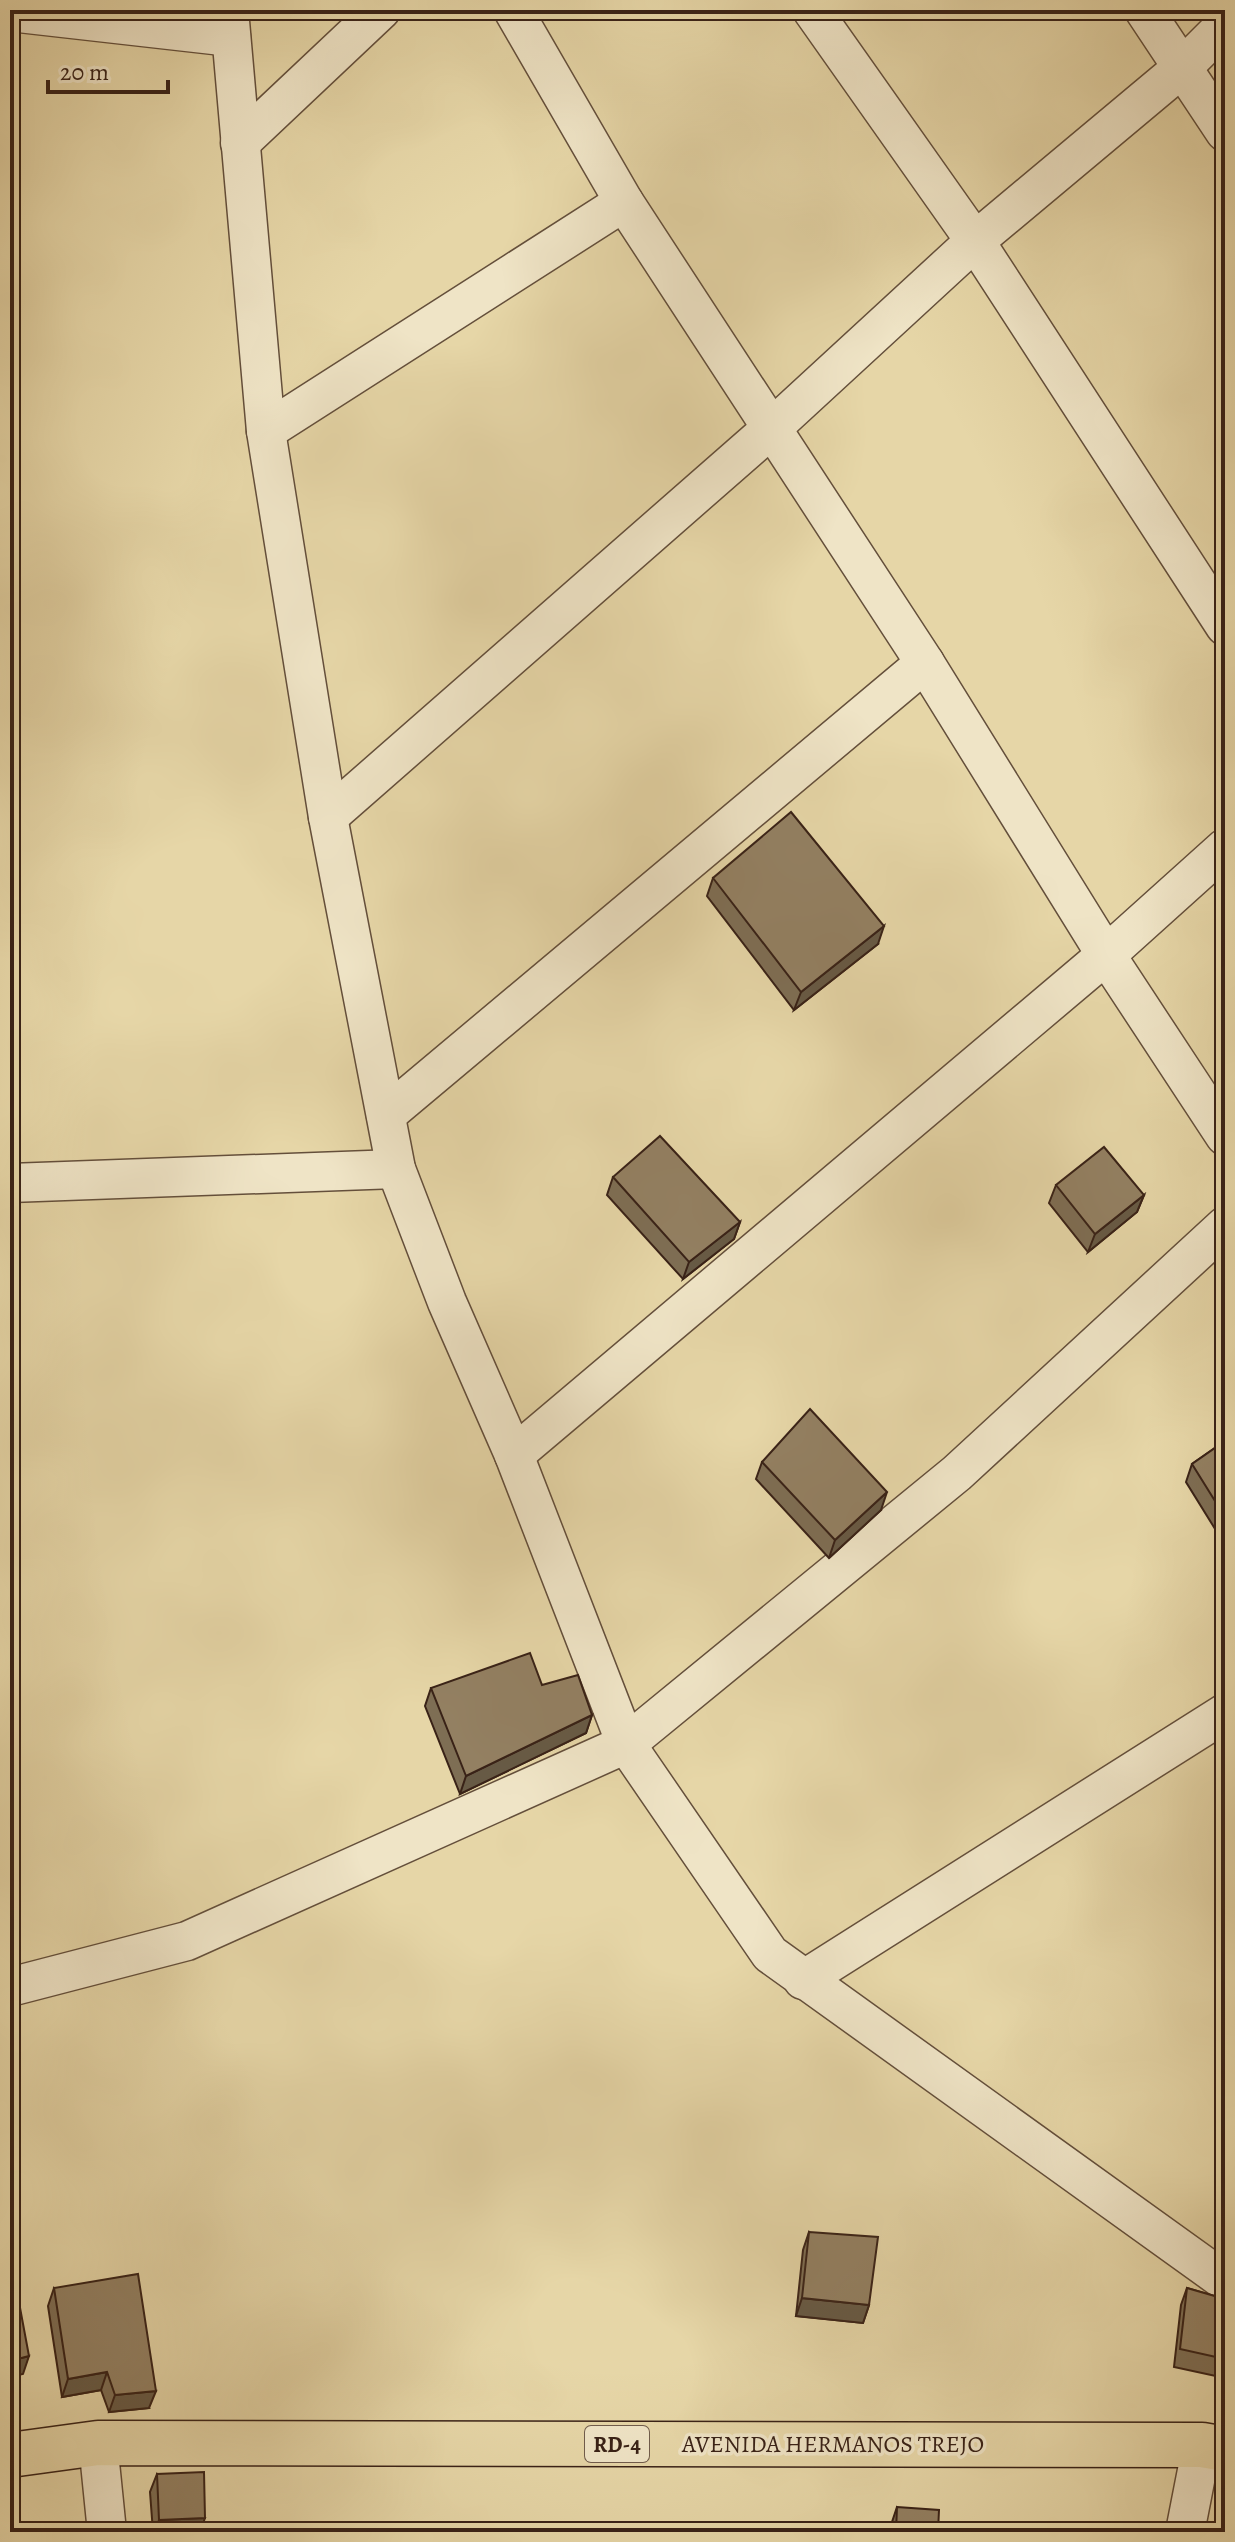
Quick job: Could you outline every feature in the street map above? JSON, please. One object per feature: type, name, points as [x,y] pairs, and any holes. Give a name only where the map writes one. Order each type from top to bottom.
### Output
[{"type":"main road","name":"AVENIDA HERMANOS TREJO","points":[[10,2455],[98,2443],[1214,2447]]},
{"type":"street","points":[[240,143],[381,10]]},
{"type":"street","points":[[513,10],[624,202],[925,663],[1106,955],[1225,1136]]},
{"type":"street","points":[[812,10],[975,241],[1225,626]]},
{"type":"street","points":[[1144,10],[1225,132]]},
{"type":"street","points":[[10,12],[230,24],[266,431],[328,817],[396,1169],[447,1302],[514,1455],[626,1744],[770,1954],[1225,2281]]},
{"type":"street","points":[[328,817],[773,427],[975,241],[1183,67],[1225,25]]},
{"type":"street","points":[[266,431],[624,202]]},
{"type":"street","points":[[386,1115],[925,663]]},
{"type":"street","points":[[514,1455],[1106,955],[1225,848]]},
{"type":"street","points":[[10,1183],[396,1169]]},
{"type":"street","points":[[10,1987],[187,1941],[626,1744],[957,1473],[1225,1226]]},
{"type":"street","points":[[803,1980],[1225,1713]]},
{"type":"street","points":[[98,2443],[107,2532]]},
{"type":"street","points":[[1185,2532],[1214,2447]]},
{"type":"building","points":[[791,812],[884,926],[801,992],[713,878]]},
{"type":"building","points":[[660,1136],[740,1222],[689,1262],[613,1177]]},
{"type":"building","points":[[1104,1147],[1144,1195],[1095,1234],[1056,1185]]},
{"type":"building","points":[[810,1409],[887,1492],[835,1540],[762,1462]]},
{"type":"building","points":[[1225,1441],[1225,1517],[1192,1464]]},
{"type":"building","points":[[530,1653],[542,1685],[578,1675],[592,1715],[466,1776],[431,1688]]},
{"type":"building","points":[[809,2232],[878,2237],[869,2305],[802,2298]]},
{"type":"building","points":[[10,2254],[29,2356],[10,2361]]},
{"type":"building","points":[[138,2274],[156,2391],[115,2395],[107,2372],[68,2379],[54,2288]]},
{"type":"building","points":[[1187,2288],[1225,2299],[1225,2359],[1180,2349]]},
{"type":"building","points":[[204,2472],[205,2518],[159,2520],[157,2474]]},
{"type":"building","points":[[897,2507],[939,2510],[938,2532],[896,2532]]}]
